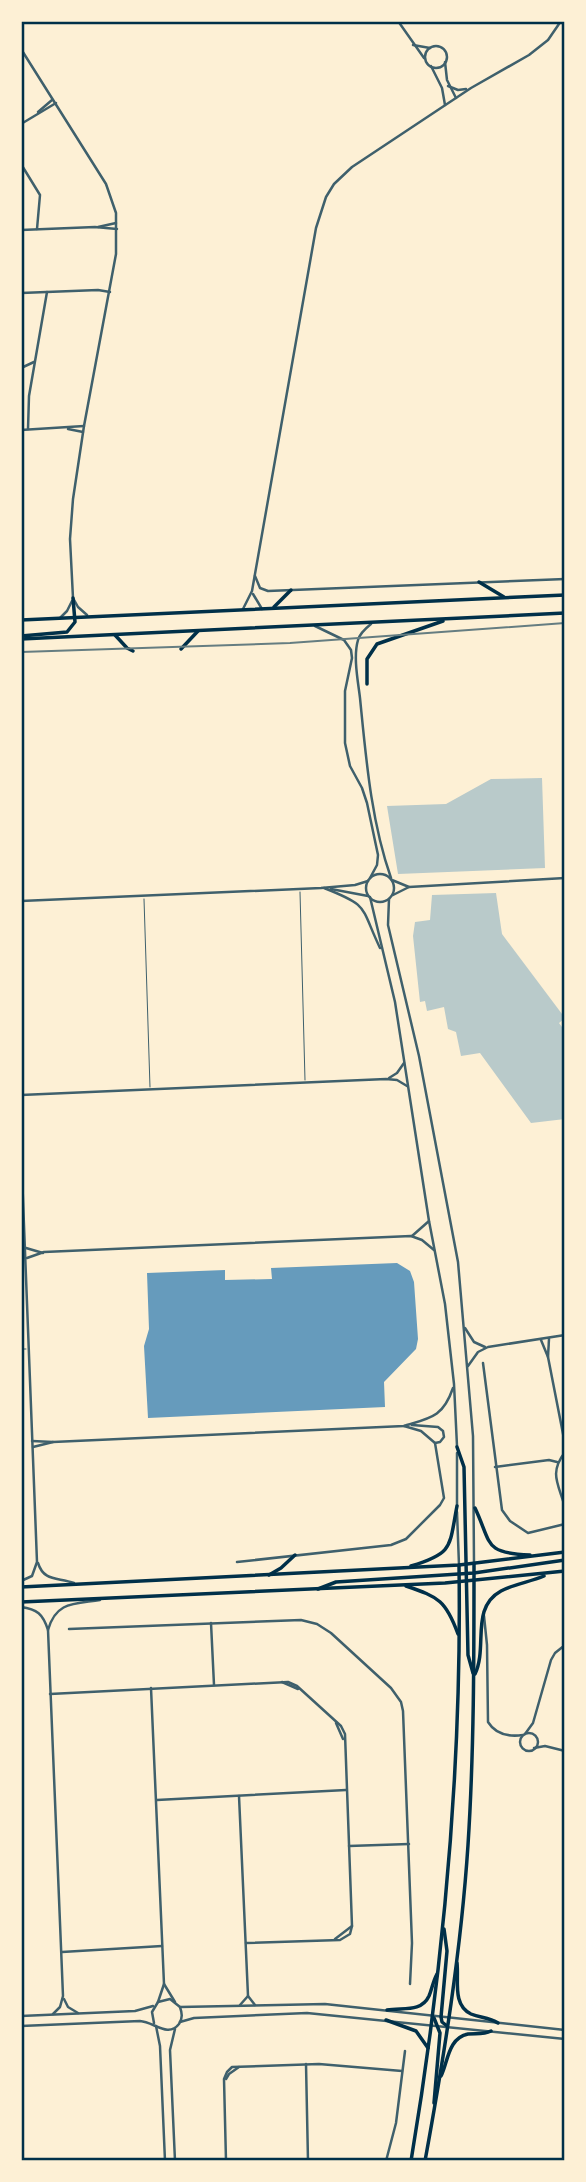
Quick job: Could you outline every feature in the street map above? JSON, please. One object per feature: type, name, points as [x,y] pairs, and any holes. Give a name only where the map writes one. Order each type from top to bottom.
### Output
[{"type":"main road","points":[[479,582],[506,598]]},
{"type":"main road","points":[[273,609],[291,590]]},
{"type":"main road","points":[[21,620],[565,595]]},
{"type":"main road","points":[[21,637],[63,634],[73,626],[73,598]]},
{"type":"main road","points":[[21,637],[116,635],[565,613]]},
{"type":"main road","points":[[367,684],[367,659],[377,644],[447,619]]},
{"type":"main road","points":[[181,649],[198,631]]},
{"type":"main road","points":[[116,635],[133,651]]},
{"type":"main road","points":[[457,1447],[464,1467],[468,1655],[474,1675]]},
{"type":"main road","points":[[405,1568],[430,1560],[444,1551],[453,1536],[457,1506]]},
{"type":"main road","points":[[475,1508],[485,1536],[495,1548],[513,1555],[536,1556]]},
{"type":"main road","points":[[21,1587],[459,1565],[565,1552]]},
{"type":"main road","points":[[266,1576],[281,1568],[295,1555]]},
{"type":"main road","points":[[317,1590],[336,1582],[474,1573],[565,1560]]},
{"type":"main road","points":[[425,2161],[440,2078],[468,1846],[474,1675],[474,1564]]},
{"type":"main road","points":[[411,2161],[429,2051],[455,1794],[459,1565]]},
{"type":"main road","points":[[21,1605],[114,1598],[404,1586],[565,1571]]},
{"type":"main road","points":[[474,1675],[480,1661],[483,1614],[488,1603],[499,1593],[548,1574]]},
{"type":"main road","points":[[404,1586],[428,1594],[443,1603],[458,1637]]},
{"type":"main road","points":[[443,1927],[447,1945],[441,2017],[443,2024],[447,2026]]},
{"type":"main road","points":[[456,1958],[458,1996],[462,2007],[470,2013],[488,2017],[498,2023]]},
{"type":"main road","points":[[387,2010],[414,2008],[423,2004],[438,1972]]},
{"type":"main road","points":[[433,2016],[439,2025],[440,2033],[433,2090],[435,2108]]},
{"type":"main road","points":[[386,2020],[416,2031],[429,2051]]},
{"type":"main road","points":[[440,2078],[457,2039],[491,2031]]},
{"type":"street","points":[[398,21],[431,66],[443,92],[444,106]]},
{"type":"street","points":[[242,611],[252,591],[316,228],[323,203],[334,184],[352,167],[470,89],[536,50],[548,40],[561,21]]},
{"type":"street","points":[[413,45],[442,48],[446,55],[448,86],[456,99]]},
{"type":"street","points":[[426,61],[426,53],[430,48]]},
{"type":"street","points":[[22,52],[106,184],[114,203],[117,223],[116,254],[84,426],[70,528],[73,598],[78,607],[90,617]]},
{"type":"street","points":[[431,66],[437,67],[445,61]]},
{"type":"street","points":[[448,86],[458,90],[470,89]]},
{"type":"street","points":[[21,124],[55,101]]},
{"type":"street","points":[[21,164],[41,199],[37,229]]},
{"type":"street","points":[[95,227],[117,223]]},
{"type":"street","points":[[21,230],[95,227],[117,229]]},
{"type":"street","points":[[21,293],[98,290],[110,292]]},
{"type":"street","points":[[28,429],[34,362],[47,292]]},
{"type":"street","points":[[21,368],[34,362]]},
{"type":"street","points":[[21,430],[84,426]]},
{"type":"street","points":[[65,427],[83,432]]},
{"type":"street","points":[[254,573],[262,590],[565,579]]},
{"type":"street","points":[[493,591],[497,581]]},
{"type":"street","points":[[252,591],[255,601],[263,610]]},
{"type":"street","points":[[59,618],[67,611],[73,598]]},
{"type":"street","points":[[372,623],[358,637],[356,656],[369,774],[395,887],[393,895]]},
{"type":"street","points":[[315,626],[344,640],[351,650],[352,658],[345,691],[345,743],[350,766],[367,803],[378,855],[377,865],[366,887],[395,1002],[429,1222],[448,1317],[457,1447],[459,1565]]},
{"type":"street","points":[[21,901],[355,886],[380,873],[410,887]]},
{"type":"street","points":[[324,888],[369,897],[379,902],[410,887],[565,878]]},
{"type":"street","points":[[324,888],[359,905],[365,912],[381,951]]},
{"type":"street","points":[[389,899],[388,925],[419,1056],[458,1262],[468,1366],[475,1508],[474,1564]]},
{"type":"street","points":[[386,1079],[397,1073],[404,1063]]},
{"type":"street","points":[[21,1110],[22,1095],[386,1079],[400,1082],[409,1088]]},
{"type":"street","points":[[21,1148],[37,1562],[32,1576],[21,1581]]},
{"type":"street","points":[[412,1236],[429,1222]]},
{"type":"street","points":[[26,1258],[43,1253],[412,1236],[434,1250]]},
{"type":"street","points":[[25,1247],[43,1253]]},
{"type":"street","points":[[465,1328],[474,1342],[488,1347]]},
{"type":"street","points":[[468,1366],[478,1352],[488,1347],[565,1335]]},
{"type":"street","points":[[548,1357],[549,1339]]},
{"type":"street","points":[[541,1340],[548,1357],[565,1444]]},
{"type":"street","points":[[483,1363],[495,1468],[504,1514],[518,1528],[532,1534],[565,1524]]},
{"type":"street","points":[[406,1426],[437,1414],[446,1405],[454,1384]]},
{"type":"street","points":[[237,1562],[391,1545],[406,1539],[444,1498],[435,1443],[421,1431],[406,1426]]},
{"type":"street","points":[[32,1441],[406,1426],[441,1428],[444,1437],[435,1443]]},
{"type":"street","points":[[33,1447],[53,1442]]},
{"type":"street","points":[[565,1452],[557,1462],[555,1472],[565,1507]]},
{"type":"street","points":[[495,1468],[546,1460],[557,1462]]},
{"type":"street","points":[[37,1562],[46,1577],[77,1585]]},
{"type":"street","points":[[52,2015],[60,2007],[63,1996],[48,1630],[53,1615],[63,1607],[114,1598]]},
{"type":"street","points":[[21,1605],[39,1612],[48,1630]]},
{"type":"street","points":[[483,1614],[487,1646],[487,1719],[497,1732],[509,1736],[524,1734],[536,1737],[545,1746]]},
{"type":"street","points":[[69,1629],[301,1620],[317,1624],[331,1633],[397,1694],[403,1711],[409,1844],[412,1948],[410,1984]]},
{"type":"street","points":[[211,1623],[214,1685]]},
{"type":"street","points":[[565,1646],[555,1653],[551,1660],[533,1723],[520,1741],[523,1748],[529,1750],[545,1746],[565,1751]]},
{"type":"street","points":[[50,1694],[291,1682],[343,1730],[352,1926],[347,1937],[335,1940],[246,1942]]},
{"type":"street","points":[[151,1688],[164,1984],[152,2015],[160,2046],[165,2161]]},
{"type":"street","points":[[533,1723],[537,1744],[534,1748]]},
{"type":"street","points":[[156,1800],[346,1790]]},
{"type":"street","points":[[239,1796],[248,1996],[255,2005]]},
{"type":"street","points":[[349,1846],[409,1844]]},
{"type":"street","points":[[62,1952],[162,1946]]},
{"type":"street","points":[[164,1984],[180,2007],[182,2017],[170,2044],[175,2161]]},
{"type":"street","points":[[63,1996],[68,2007],[78,2014]]},
{"type":"street","points":[[240,2005],[248,1996]]},
{"type":"street","points":[[21,2016],[139,2011],[170,1999],[175,2002]]},
{"type":"street","points":[[180,2007],[325,2004],[565,2030]]},
{"type":"street","points":[[180,2022],[194,2018],[297,2013],[565,2039]]},
{"type":"street","points":[[21,2026],[140,2021],[168,2030],[176,2027]]},
{"type":"street","points":[[386,2161],[396,2123],[405,2051]]},
{"type":"street","points":[[226,2161],[225,2075],[229,2069],[306,2064],[402,2071]]},
{"type":"street","points":[[306,2064],[308,2161]]},
{"type":"lane","points":[[300,889],[305,1082]]},
{"type":"lane","points":[[144,896],[150,1089]]},
{"type":"lane","points":[[21,1349],[29,1351]]},
{"type":"lane","points":[[21,1353],[29,1351]]},
{"type":"shaded area","points":[[542,778],[545,868],[398,874],[387,806],[446,804],[491,779]]},
{"type":"shaded area","points":[[496,893],[502,934],[565,1018],[559,1023],[565,1031],[565,1119],[531,1123],[480,1053],[461,1056],[456,1032],[448,1029],[444,1007],[427,1011],[425,1001],[420,1002],[413,936],[415,922],[430,920],[432,895]]},
{"type":"water","points":[[397,1263],[410,1271],[414,1282],[418,1339],[416,1349],[384,1382],[385,1407],[148,1418],[144,1346],[149,1329],[147,1273],[225,1270],[225,1280],[272,1279],[271,1268]]},
{"type":"railway","points":[[21,652],[290,643],[565,623]]}]
